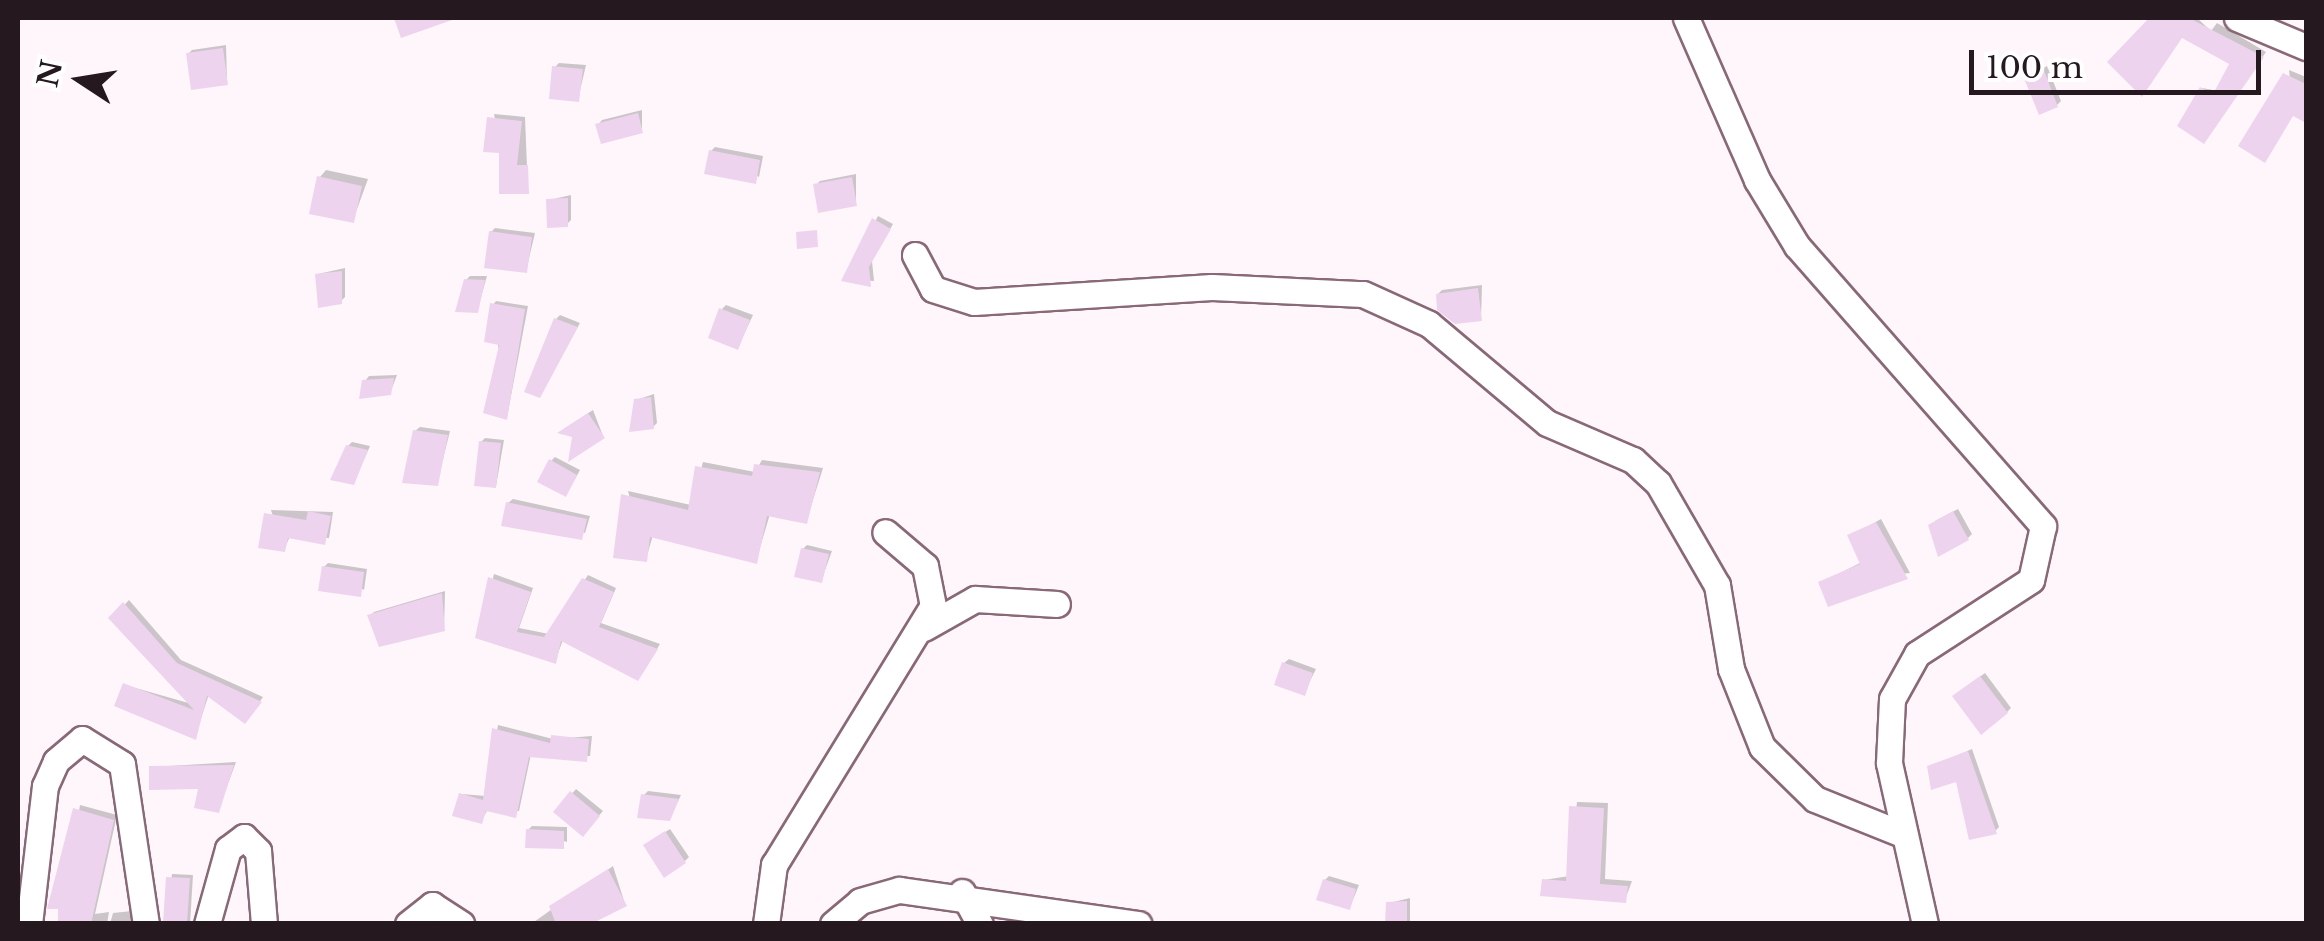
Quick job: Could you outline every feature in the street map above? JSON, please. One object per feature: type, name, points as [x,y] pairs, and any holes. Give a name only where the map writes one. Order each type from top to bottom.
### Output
[{"type":"street","points":[[1686,18],[1757,180],[1797,246],[2043,526],[2031,580],[1903,671],[1888,732],[1902,834],[1925,924]]},
{"type":"street","points":[[2252,21],[2306,47]]},
{"type":"street","points":[[915,255],[933,289],[974,302],[1212,287],[1363,294],[1429,324],[1546,423],[1633,460],[1658,483],[1718,585],[1731,669],[1762,747],[1815,799],[1902,834]]},
{"type":"street","points":[[766,924],[774,865],[924,628],[932,583],[885,532]]},
{"type":"street","points":[[924,628],[975,599],[1057,604]]},
{"type":"street","points":[[29,924],[45,786],[56,760],[82,740],[122,764],[146,924]]},
{"type":"street","points":[[206,924],[228,849],[244,837],[258,851],[264,924]]},
{"type":"street","points":[[833,924],[881,894],[962,892],[1139,924]]},
{"type":"street","points":[[962,892],[980,924]]},
{"type":"street","points":[[408,924],[432,905],[461,924]]},
{"type":"building","points":[[394,18],[451,18],[452,20],[401,38]]},
{"type":"building","points":[[2149,18],[2189,18],[2264,57],[2204,144],[2177,126],[2200,87],[2213,94],[2229,64],[2182,38],[2142,97],[2107,62]]},
{"type":"building","points":[[223,48],[228,85],[191,90],[186,53]]},
{"type":"building","points":[[552,66],[583,69],[579,102],[549,99]]},
{"type":"building","points":[[2043,68],[2058,107],[2039,115],[2023,76]]},
{"type":"building","points":[[2283,73],[2306,84],[2306,123],[2293,116],[2265,163],[2238,146]]},
{"type":"building","points":[[638,113],[643,133],[601,144],[595,124]]},
{"type":"building","points":[[487,117],[522,121],[517,165],[528,165],[529,194],[499,194],[499,153],[483,152]]},
{"type":"building","points":[[709,150],[760,160],[756,184],[704,174]]},
{"type":"building","points":[[317,176],[362,186],[354,223],[309,214]]},
{"type":"building","points":[[852,177],[857,206],[818,213],[813,184]]},
{"type":"building","points":[[568,198],[568,227],[547,228],[546,199]]},
{"type":"building","points":[[872,218],[891,229],[869,267],[871,287],[841,281]]},
{"type":"building","points":[[817,230],[818,247],[797,249],[796,232]]},
{"type":"building","points":[[489,231],[532,237],[527,273],[484,268]]},
{"type":"building","points":[[342,271],[342,304],[318,308],[315,274]]},
{"type":"building","points":[[464,279],[485,280],[478,313],[455,312]]},
{"type":"building","points":[[1478,288],[1482,321],[1455,324],[1437,310],[1436,294]]},
{"type":"building","points":[[490,303],[525,309],[507,420],[483,413],[499,345],[484,342]]},
{"type":"building","points":[[719,308],[750,320],[738,350],[708,338]]},
{"type":"building","points":[[554,318],[578,327],[540,398],[524,392]]},
{"type":"building","points":[[394,378],[391,395],[359,399],[362,380]]},
{"type":"building","points":[[651,397],[654,429],[629,432],[634,399]]},
{"type":"building","points":[[588,413],[605,438],[568,462],[572,437],[557,433]]},
{"type":"building","points":[[413,430],[448,435],[438,486],[402,483]]},
{"type":"building","points":[[479,441],[501,443],[496,488],[474,486]]},
{"type":"building","points":[[346,445],[368,450],[354,485],[330,480]]},
{"type":"building","points":[[549,459],[577,475],[566,497],[537,482]]},
{"type":"building","points":[[754,464],[820,472],[807,524],[767,516],[757,564],[650,537],[647,562],[613,558],[621,494],[688,510],[695,466],[752,476]]},
{"type":"building","points":[[506,502],[587,519],[582,540],[501,526]]},
{"type":"building","points":[[308,511],[331,516],[325,545],[288,538],[285,552],[258,548],[264,513],[306,520]]},
{"type":"building","points":[[1953,511],[1969,540],[1938,557],[1928,525]]},
{"type":"building","points":[[1876,522],[1908,579],[1828,607],[1818,582],[1860,564],[1847,535]]},
{"type":"building","points":[[801,548],[829,554],[822,583],[794,577]]},
{"type":"building","points":[[322,566],[364,572],[361,597],[318,591]]},
{"type":"building","points":[[488,577],[531,592],[517,632],[544,637],[582,578],[614,592],[599,627],[658,649],[638,681],[561,641],[556,664],[475,638]]},
{"type":"building","points":[[442,593],[445,631],[379,647],[367,615]]},
{"type":"building","points":[[123,602],[177,663],[262,702],[245,724],[207,696],[196,740],[114,706],[123,683],[194,710],[108,618]]},
{"type":"building","points":[[1282,662],[1313,673],[1305,696],[1274,685]]},
{"type":"building","points":[[1980,676],[2008,713],[1981,735],[1952,696]]},
{"type":"building","points":[[492,728],[550,743],[551,735],[589,739],[587,762],[529,757],[516,818],[486,811],[482,824],[452,816],[459,793],[483,800]]},
{"type":"building","points":[[1968,751],[1997,834],[1969,840],[1956,782],[1931,790],[1927,766]]},
{"type":"building","points":[[234,765],[219,813],[194,808],[198,789],[149,790],[149,766]]},
{"type":"building","points":[[570,791],[600,816],[583,837],[553,812]]},
{"type":"building","points":[[641,794],[679,799],[670,821],[637,818]]},
{"type":"building","points":[[1569,806],[1604,808],[1600,884],[1628,886],[1626,903],[1540,896],[1542,879],[1566,881]]},
{"type":"building","points":[[73,808],[114,820],[91,924],[58,924],[58,909],[47,909]]},
{"type":"building","points":[[526,829],[564,831],[564,849],[525,848]]},
{"type":"building","points":[[665,831],[686,863],[664,878],[643,845]]},
{"type":"building","points":[[608,869],[627,906],[597,921],[556,924],[549,906]]},
{"type":"building","points":[[166,877],[190,878],[187,924],[163,924]]},
{"type":"building","points":[[1323,879],[1356,889],[1350,910],[1316,900]]},
{"type":"building","points":[[1407,901],[1407,924],[1385,924],[1386,902]]}]
